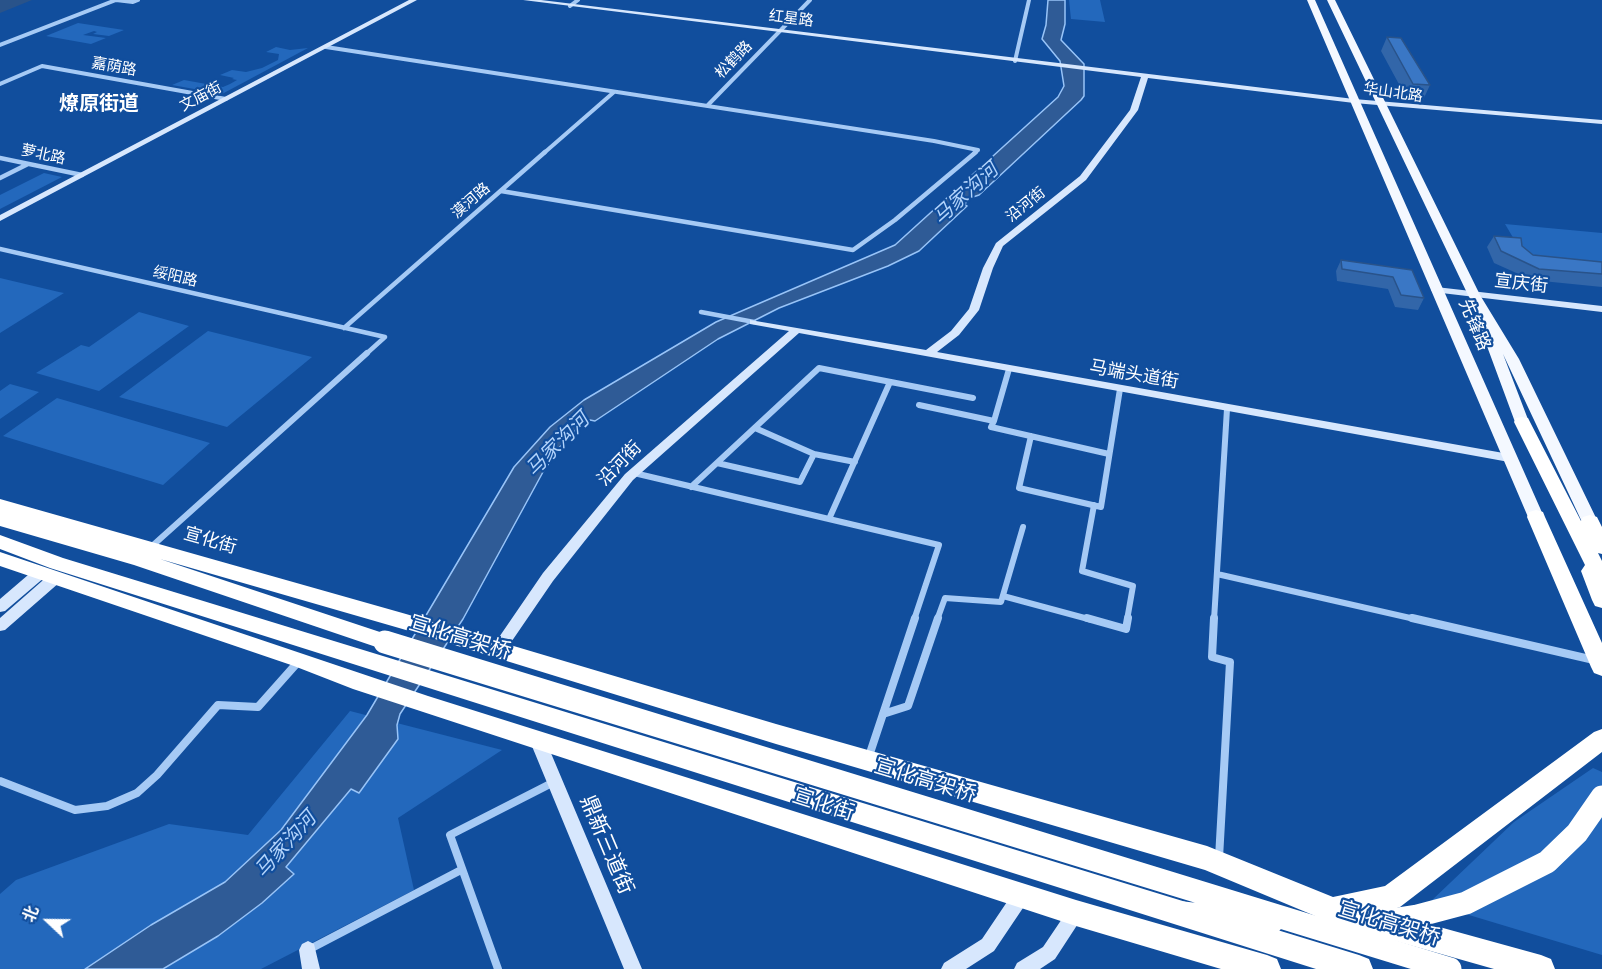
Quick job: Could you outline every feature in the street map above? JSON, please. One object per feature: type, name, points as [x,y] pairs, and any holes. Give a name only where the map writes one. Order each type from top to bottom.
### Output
[{"type":"highway","points":[[1522,422],[1602,580]]},
{"type":"highway","points":[[0,507],[99,548]]},
{"type":"highway","name":"宣化街","points":[[0,507],[144,554],[406,622],[498,650]]},
{"type":"highway","name":"先锋路","points":[[1536,517],[1601,664]]},
{"type":"highway","points":[[0,519],[99,548],[144,554],[378,651]]},
{"type":"highway","name":"先锋路","points":[[1590,522],[1602,547]]},
{"type":"highway","points":[[1581,541],[1602,600]]},
{"type":"highway","points":[[0,542],[51,571]]},
{"type":"highway","points":[[0,550],[51,571],[301,660]]},
{"type":"highway","points":[[0,559],[378,651],[1359,969]]},
{"type":"highway","points":[[498,650],[868,761],[1213,860],[1332,910],[1541,969]]},
{"type":"highway","name":"宣化高架桥","points":[[378,651],[1450,969]]},
{"type":"highway","name":"宣化街","points":[[301,660],[428,705],[1021,896],[1267,969]]},
{"type":"highway","points":[[1332,910],[1391,898],[1602,740]]},
{"type":"highway","points":[[1183,913],[1282,924],[1359,925],[1417,916],[1466,903],[1547,862],[1577,833],[1602,796]]},
{"type":"main road","name":"文庙街","points":[[0,218],[414,0]]},
{"type":"main road","name":"红星路","points":[[526,0],[1145,77]]},
{"type":"main road","name":"先锋路","points":[[1311,0],[1536,517]]},
{"type":"main road","name":"先锋路","points":[[1331,0],[1474,295],[1512,359],[1590,522]]},
{"type":"main road","name":"华山北路","points":[[1145,77],[1382,105],[1602,124]]},
{"type":"main road","name":"沿河街","points":[[927,354],[955,333],[974,310],[988,268],[999,245],[1083,178],[1134,110],[1145,77]]},
{"type":"main road","name":"宣庆街","points":[[1437,290],[1602,309]]},
{"type":"main road","points":[[1474,295],[1522,422]]},
{"type":"main road","name":"马端头道街","points":[[754,322],[1509,458]]},
{"type":"main road","name":"沿河街","points":[[498,650],[548,577],[633,473],[797,330]]},
{"type":"main road","points":[[0,608],[51,571]]},
{"type":"main road","points":[[0,626],[51,571]]},
{"type":"main road","name":"鼎新三道街","points":[[537,739],[630,968]]},
{"type":"main road","points":[[950,969],[988,945],[1021,896]]},
{"type":"main road","points":[[1023,969],[1049,953],[1076,913]]},
{"type":"main road","points":[[308,951],[311,969]]},
{"type":"street","points":[[0,45],[116,0],[133,2],[138,0]]},
{"type":"street","points":[[570,6],[578,0]]},
{"type":"street","name":"松鹤路","points":[[707,106],[810,0]]},
{"type":"street","points":[[1015,61],[1029,0]]},
{"type":"street","points":[[326,47],[934,141],[978,150],[947,178],[853,250],[501,191]]},
{"type":"street","name":"嘉荫路","points":[[0,84],[42,66],[226,99]]},
{"type":"street","name":"漠河路","points":[[344,328],[614,92]]},
{"type":"street","name":"萝北路","points":[[0,158],[82,175]]},
{"type":"street","points":[[0,178],[28,164]]},
{"type":"street","name":"绥阳路","points":[[0,249],[385,337],[144,554]]},
{"type":"street","points":[[701,312],[754,322]]},
{"type":"street","points":[[691,487],[819,368],[973,398]]},
{"type":"street","points":[[1009,369],[992,427],[1109,454]]},
{"type":"street","points":[[829,519],[890,382]]},
{"type":"street","points":[[1031,436],[1018,488],[1101,507],[1119,389]]},
{"type":"street","points":[[919,405],[994,421]]},
{"type":"street","points":[[1213,860],[1230,662],[1212,657],[1227,409]]},
{"type":"street","points":[[755,428],[814,454],[855,462]]},
{"type":"street","points":[[717,463],[800,482],[814,454]]},
{"type":"street","points":[[633,473],[939,545],[868,761]]},
{"type":"street","points":[[1002,596],[1126,629],[1133,586],[1082,571],[1094,505]]},
{"type":"street","points":[[883,714],[909,706],[945,598],[1001,602],[1023,527]]},
{"type":"street","points":[[1217,574],[1601,664]]},
{"type":"street","points":[[0,782],[75,810],[107,806],[137,794],[158,775],[218,705],[258,707],[301,660]]},
{"type":"street","points":[[498,969],[450,835],[555,782]]},
{"type":"street","points":[[308,951],[461,870]]},
{"type":"shaded area","points":[[1069,0],[1100,0],[1105,22],[1071,19]]},
{"type":"shaded area","points":[[78,23],[124,30],[109,36],[93,34],[97,32],[94,31],[83,35],[106,38],[91,44],[46,36]]},
{"type":"shaded area","points":[[276,47],[290,50],[308,48],[222,94],[172,85],[184,80],[223,87],[237,80],[220,75],[232,70],[246,72],[262,68],[278,60],[279,54],[266,52]]},
{"type":"shaded area","points":[[44,173],[62,177],[0,209],[0,195]]},
{"type":"shaded area","points":[[1505,224],[1602,233],[1602,270],[1528,263]]},
{"type":"shaded area","points":[[0,278],[59,292],[64,293],[0,333]]},
{"type":"shaded area","points":[[139,312],[189,326],[99,391],[36,373],[81,345],[89,347]]},
{"type":"shaded area","points":[[208,331],[312,357],[227,427],[119,397]]},
{"type":"shaded area","points":[[10,384],[39,392],[0,419],[0,391]]},
{"type":"shaded area","points":[[57,398],[210,443],[163,485],[3,436]]},
{"type":"shaded area","points":[[350,711],[502,750],[398,818],[414,890],[261,969],[0,969],[0,894],[16,880],[169,824],[248,835]]},
{"type":"shaded area","points":[[1593,768],[1602,772],[1602,955],[1429,903],[1514,822]]},
{"type":"water","name":"马家沟河","points":[[1048,0],[1065,0],[1065,24],[1061,40],[1084,64],[1084,96],[1081,100],[979,195],[967,199],[965,205],[967,206],[919,251],[888,266],[779,308],[718,339],[595,421],[590,420],[579,426],[559,448],[543,472],[463,619],[400,714],[397,725],[398,739],[359,793],[351,789],[286,867],[294,874],[262,903],[218,936],[163,969],[85,969],[151,925],[225,882],[281,830],[367,715],[514,467],[550,427],[584,400],[716,322],[895,245],[1058,97],[1064,86],[1060,61],[1042,39],[1046,25]]},
{"type":"building","points":[[1387,37],[1401,38],[1430,85],[1413,84]]},
{"type":"building","points":[[1494,236],[1521,238],[1522,246],[1533,255],[1602,262],[1602,274],[1539,269],[1501,251]]},
{"type":"building","points":[[1341,260],[1412,270],[1424,298],[1401,295],[1393,277],[1342,269]]},
{"type":"district","name":"燎原街道","points":[[99,104]]}]
